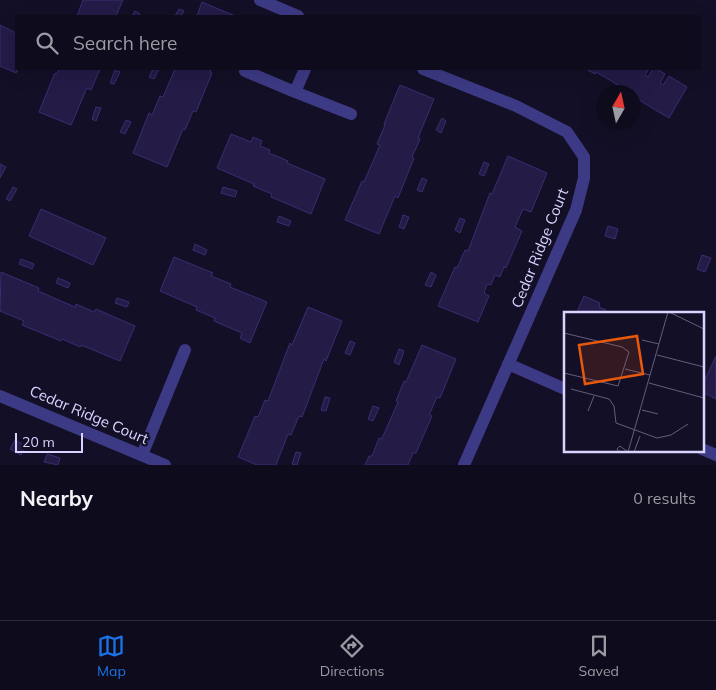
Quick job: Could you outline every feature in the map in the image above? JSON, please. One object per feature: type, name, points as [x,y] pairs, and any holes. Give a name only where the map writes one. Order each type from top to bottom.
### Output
[{"type":"street","points":[[260,0],[296,15]]},
{"type":"street","points":[[295,92],[305,70]]},
{"type":"street","name":"Cedar Ridge Court","points":[[426,70],[516,106],[567,132],[584,156],[584,178],[576,210],[464,465]]},
{"type":"street","points":[[245,71],[350,114]]},
{"type":"street","points":[[142,455],[185,350]]},
{"type":"street","points":[[508,364],[564,389]]},
{"type":"street","name":"Cedar Ridge Court","points":[[0,396],[165,465]]},
{"type":"street","points":[[704,450],[716,455]]},
{"type":"building","points":[[83,0],[123,0],[116,15],[77,15]]},
{"type":"building","points":[[202,2],[233,15],[197,15]]},
{"type":"building","points":[[179,9],[184,11],[182,15],[176,15]]},
{"type":"building","points":[[135,11],[140,14],[140,15],[133,15]]},
{"type":"building","points":[[0,25],[15,32],[15,70],[18,70],[16,73],[0,66]]},
{"type":"building","points":[[59,70],[100,70],[91,90],[87,88],[71,125],[39,112],[54,75],[55,73],[57,74]]},
{"type":"building","points":[[115,70],[120,72],[114,84],[110,83]]},
{"type":"building","points":[[152,70],[158,70],[154,79],[149,77]]},
{"type":"building","points":[[175,70],[211,70],[210,73],[212,73],[196,112],[193,111],[185,130],[183,129],[167,167],[133,153],[149,113],[152,115],[160,96],[163,97]]},
{"type":"building","points":[[588,70],[648,70],[645,75],[648,77],[652,70],[658,70],[665,74],[660,83],[663,85],[669,76],[687,87],[669,118],[641,101],[641,85],[618,85],[596,72],[595,74]]},
{"type":"building","points":[[400,85],[434,99],[418,138],[420,139],[412,157],[414,158],[398,198],[395,196],[379,234],[345,220],[380,145],[377,144]]},
{"type":"building","points":[[96,107],[101,108],[96,121],[92,119]]},
{"type":"building","points":[[442,118],[446,121],[441,133],[436,130]]},
{"type":"building","points":[[126,120],[131,122],[125,134],[120,132]]},
{"type":"building","points":[[231,134],[251,142],[253,137],[260,140],[262,141],[260,146],[270,150],[269,153],[325,179],[311,214],[271,197],[272,194],[253,186],[254,184],[217,168]]},
{"type":"building","points":[[508,156],[547,173],[531,212],[523,209],[515,227],[522,231],[506,268],[504,267],[500,277],[495,275],[491,285],[487,284],[484,293],[489,296],[478,322],[438,306],[455,267],[457,268],[465,250],[468,251],[490,193],[492,194]]},
{"type":"building","points":[[484,162],[489,164],[484,176],[479,174]]},
{"type":"building","points":[[0,164],[6,167],[0,178]]},
{"type":"building","points":[[422,178],[427,180],[422,192],[417,190]]},
{"type":"building","points":[[13,187],[17,189],[10,201],[6,199]]},
{"type":"building","points":[[223,187],[237,191],[235,197],[221,193]]},
{"type":"building","points":[[41,209],[106,238],[93,265],[29,236]]},
{"type":"building","points":[[403,215],[409,217],[404,229],[399,227]]},
{"type":"building","points":[[279,216],[291,221],[289,226],[277,222]]},
{"type":"building","points":[[460,218],[465,220],[460,233],[455,230]]},
{"type":"building","points":[[608,226],[618,229],[615,239],[605,236]]},
{"type":"building","points":[[195,244],[207,250],[205,255],[193,250]]},
{"type":"building","points":[[702,255],[711,258],[705,272],[697,269]]},
{"type":"building","points":[[174,257],[213,273],[211,276],[231,284],[230,287],[267,302],[250,343],[240,338],[242,333],[214,321],[215,318],[196,310],[197,307],[160,291]]},
{"type":"building","points":[[21,259],[34,264],[32,269],[19,264]]},
{"type":"building","points":[[1,272],[39,288],[38,291],[75,307],[76,304],[94,312],[96,309],[135,326],[120,361],[81,345],[80,347],[62,339],[61,341],[22,325],[24,321],[0,311]]},
{"type":"building","points":[[431,272],[436,275],[431,287],[425,285]]},
{"type":"building","points":[[58,278],[70,283],[68,288],[56,283]]},
{"type":"building","points":[[584,296],[600,303],[599,307],[606,310],[605,312],[577,312]]},
{"type":"building","points":[[117,298],[129,302],[127,307],[115,303]]},
{"type":"building","points":[[308,307],[342,321],[326,361],[324,359],[302,417],[299,416],[291,435],[288,434],[276,465],[257,465],[238,457],[255,416],[258,417],[265,400],[268,401],[290,343],[292,345]]},
{"type":"building","points":[[350,341],[355,343],[350,355],[345,353]]},
{"type":"building","points":[[422,345],[456,359],[440,398],[437,397],[429,414],[432,416],[416,453],[413,453],[408,465],[365,465],[369,456],[372,456],[379,438],[382,439],[398,402],[396,401],[404,381],[406,382]]},
{"type":"building","points":[[399,349],[404,351],[399,365],[394,362]]},
{"type":"building","points":[[716,356],[716,399],[704,393],[704,382]]},
{"type":"building","points":[[325,397],[330,398],[326,411],[321,410]]},
{"type":"building","points":[[373,406],[379,408],[373,421],[368,419]]},
{"type":"building","points":[[15,440],[26,446],[21,455],[10,449]]},
{"type":"building","points":[[296,452],[301,453],[297,465],[295,465],[292,464]]},
{"type":"building","points":[[47,454],[60,458],[58,465],[44,462]]}]
